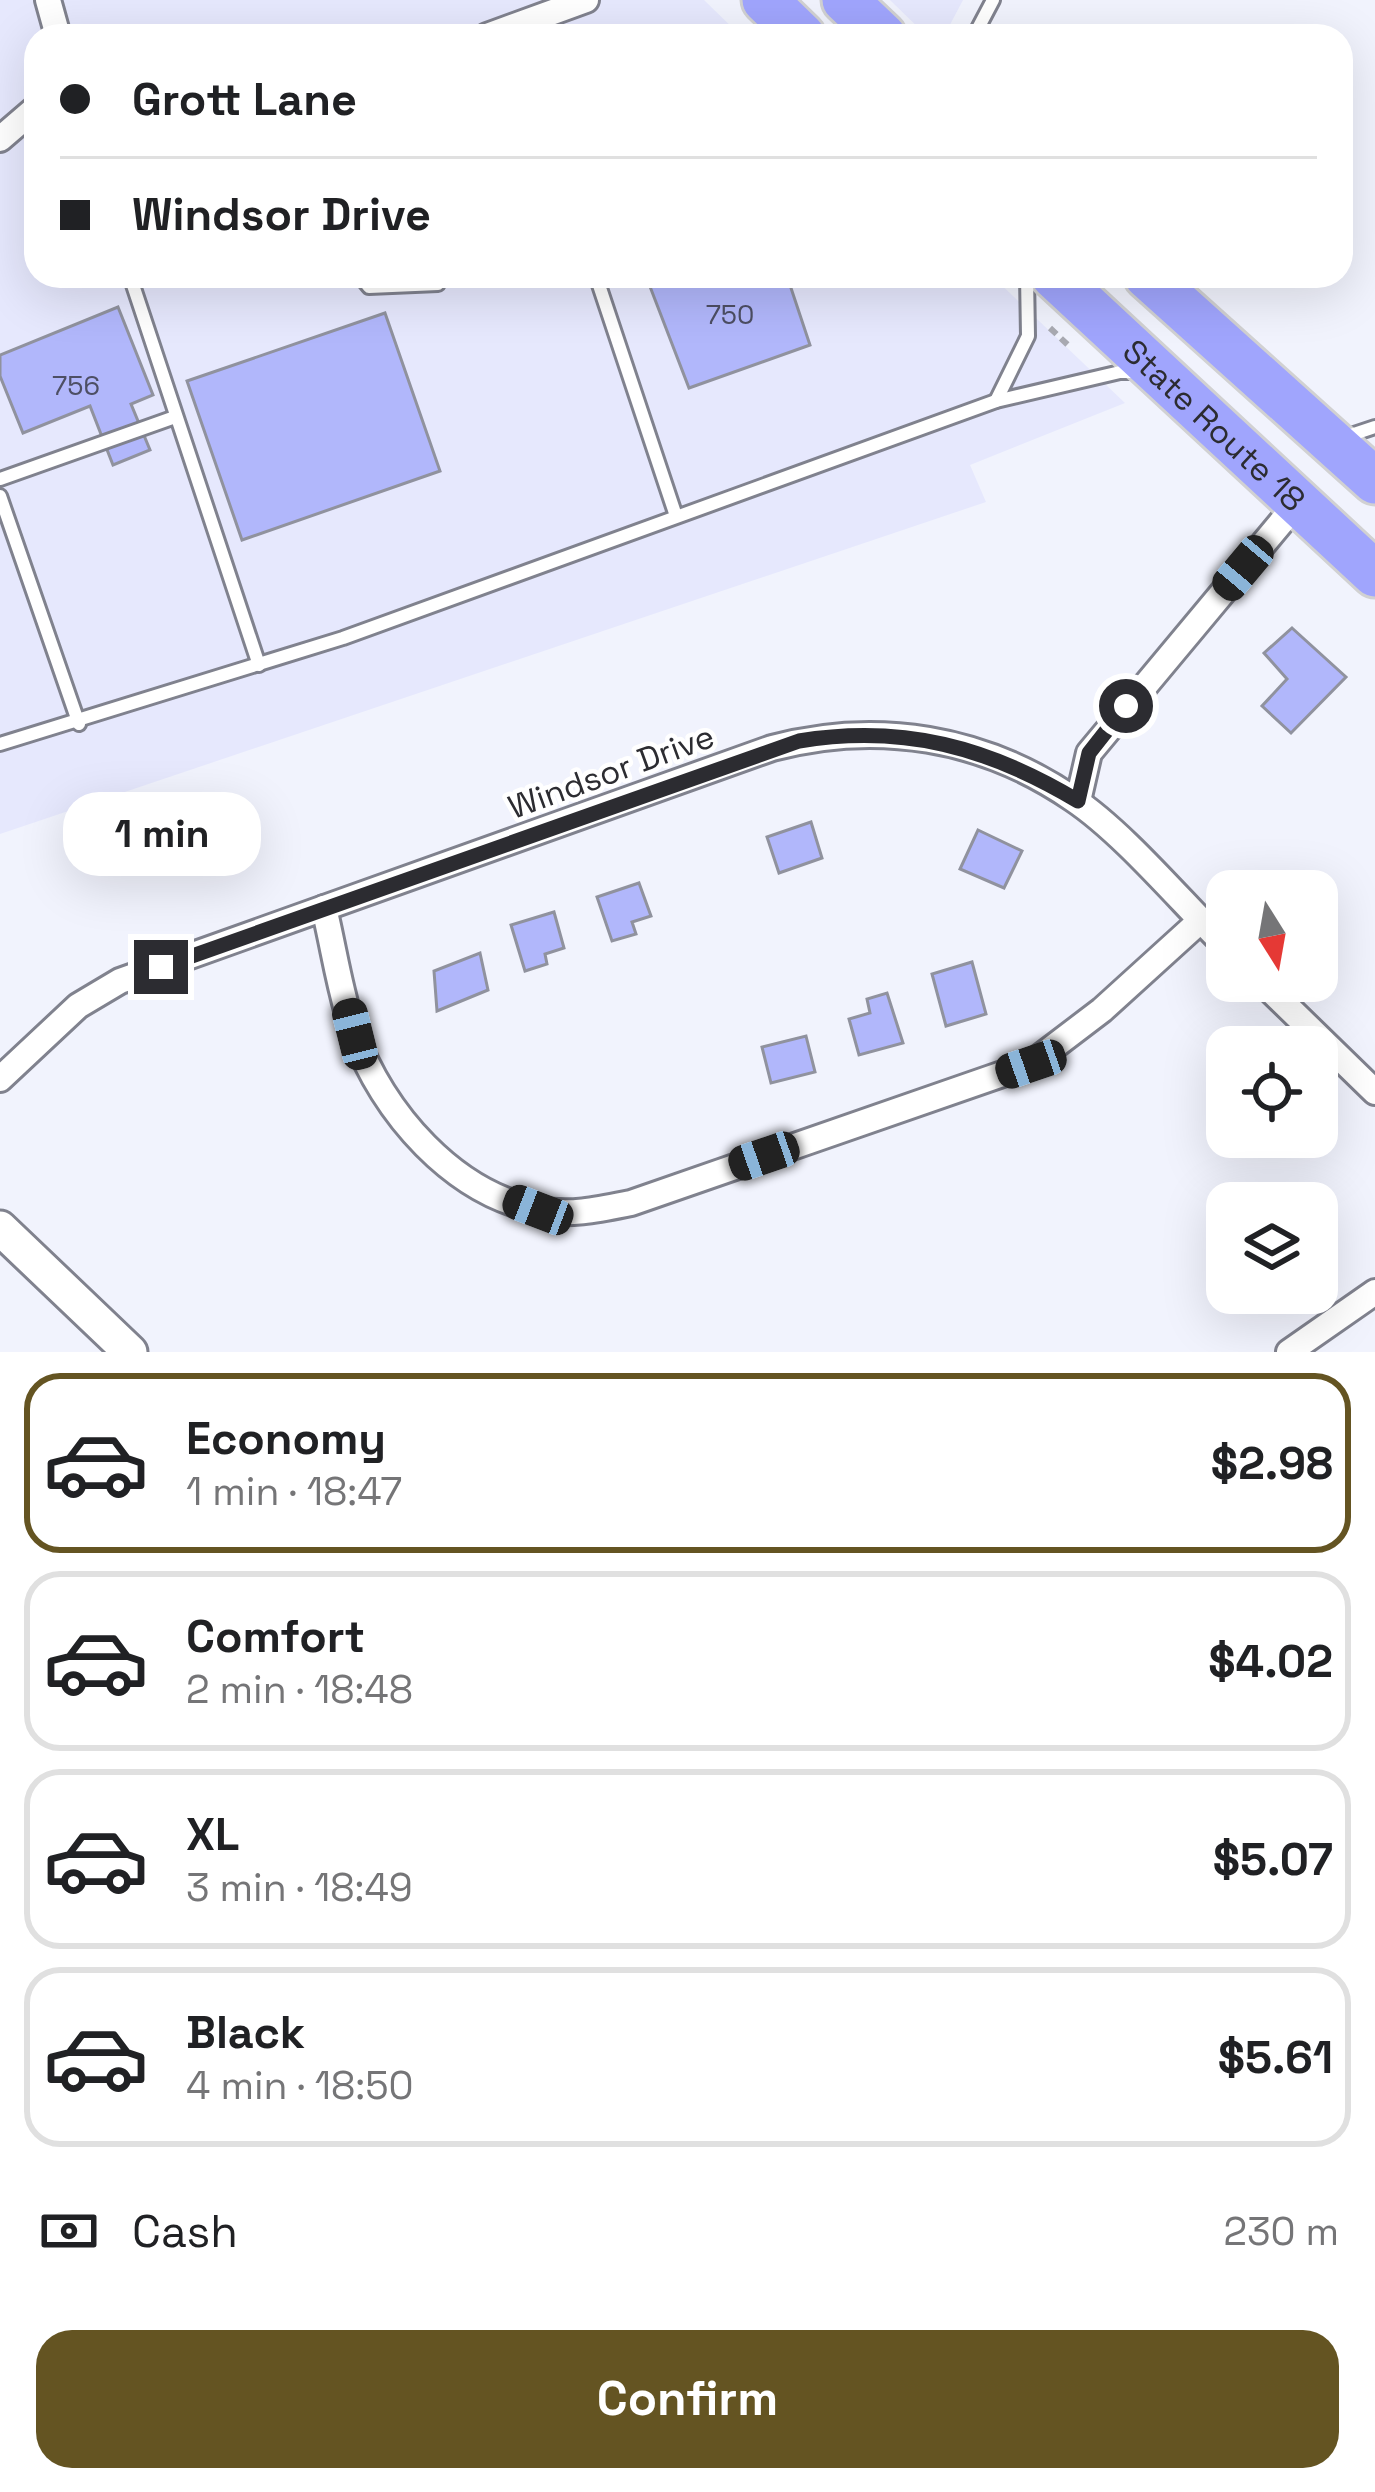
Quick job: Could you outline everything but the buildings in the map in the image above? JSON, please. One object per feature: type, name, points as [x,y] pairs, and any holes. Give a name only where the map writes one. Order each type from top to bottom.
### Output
[{"type":"highway","points":[[765,0],[790,24]]},
{"type":"highway","points":[[844,0],[870,24]]},
{"type":"highway","name":"State Route 18","points":[[1067,288],[1375,574]]},
{"type":"highway","name":"State Route 18","points":[[1160,288],[1375,481]]},
{"type":"street","points":[[533,24],[586,0]]},
{"type":"street","points":[[0,139],[24,118]]},
{"type":"street","points":[[1078,801],[1089,753],[1299,501]]},
{"type":"street","name":"Windsor Drive","points":[[0,1079],[78,1006],[120,981],[772,748],[834,735],[904,735],[974,749],[1078,801],[1206,927]]},
{"type":"street","points":[[324,908],[355,1034],[389,1102],[423,1145],[501,1196],[538,1210],[586,1212],[631,1203],[1031,1064],[1102,1010],[1200,921]]},
{"type":"street","points":[[1282,1002],[1375,1093]]},
{"type":"street","points":[[0,1228],[130,1352]]},
{"type":"street","points":[[1288,1352],[1375,1292]]},
{"type":"lane","points":[[134,288],[259,665]]},
{"type":"lane","points":[[600,288],[676,516]]},
{"type":"lane","points":[[996,401],[1028,336],[1027,288]]},
{"type":"lane","points":[[0,744],[79,724],[259,665],[996,401],[1120,372],[1158,373]]},
{"type":"lane","points":[[0,479],[175,417]]},
{"type":"lane","points":[[1330,442],[1375,427]]},
{"type":"lane","points":[[0,496],[79,724]]},
{"type":"shaded area","points":[[0,0],[704,0],[729,24],[24,24],[24,288],[1005,288],[1125,403],[970,465],[986,502],[0,834]]},
{"type":"shaded area","points":[[890,0],[963,0],[950,24],[915,24]]},
{"type":"route","points":[[161,967],[799,741],[869,733],[939,740],[1007,762],[1078,801],[1089,753],[1126,706]]}]
